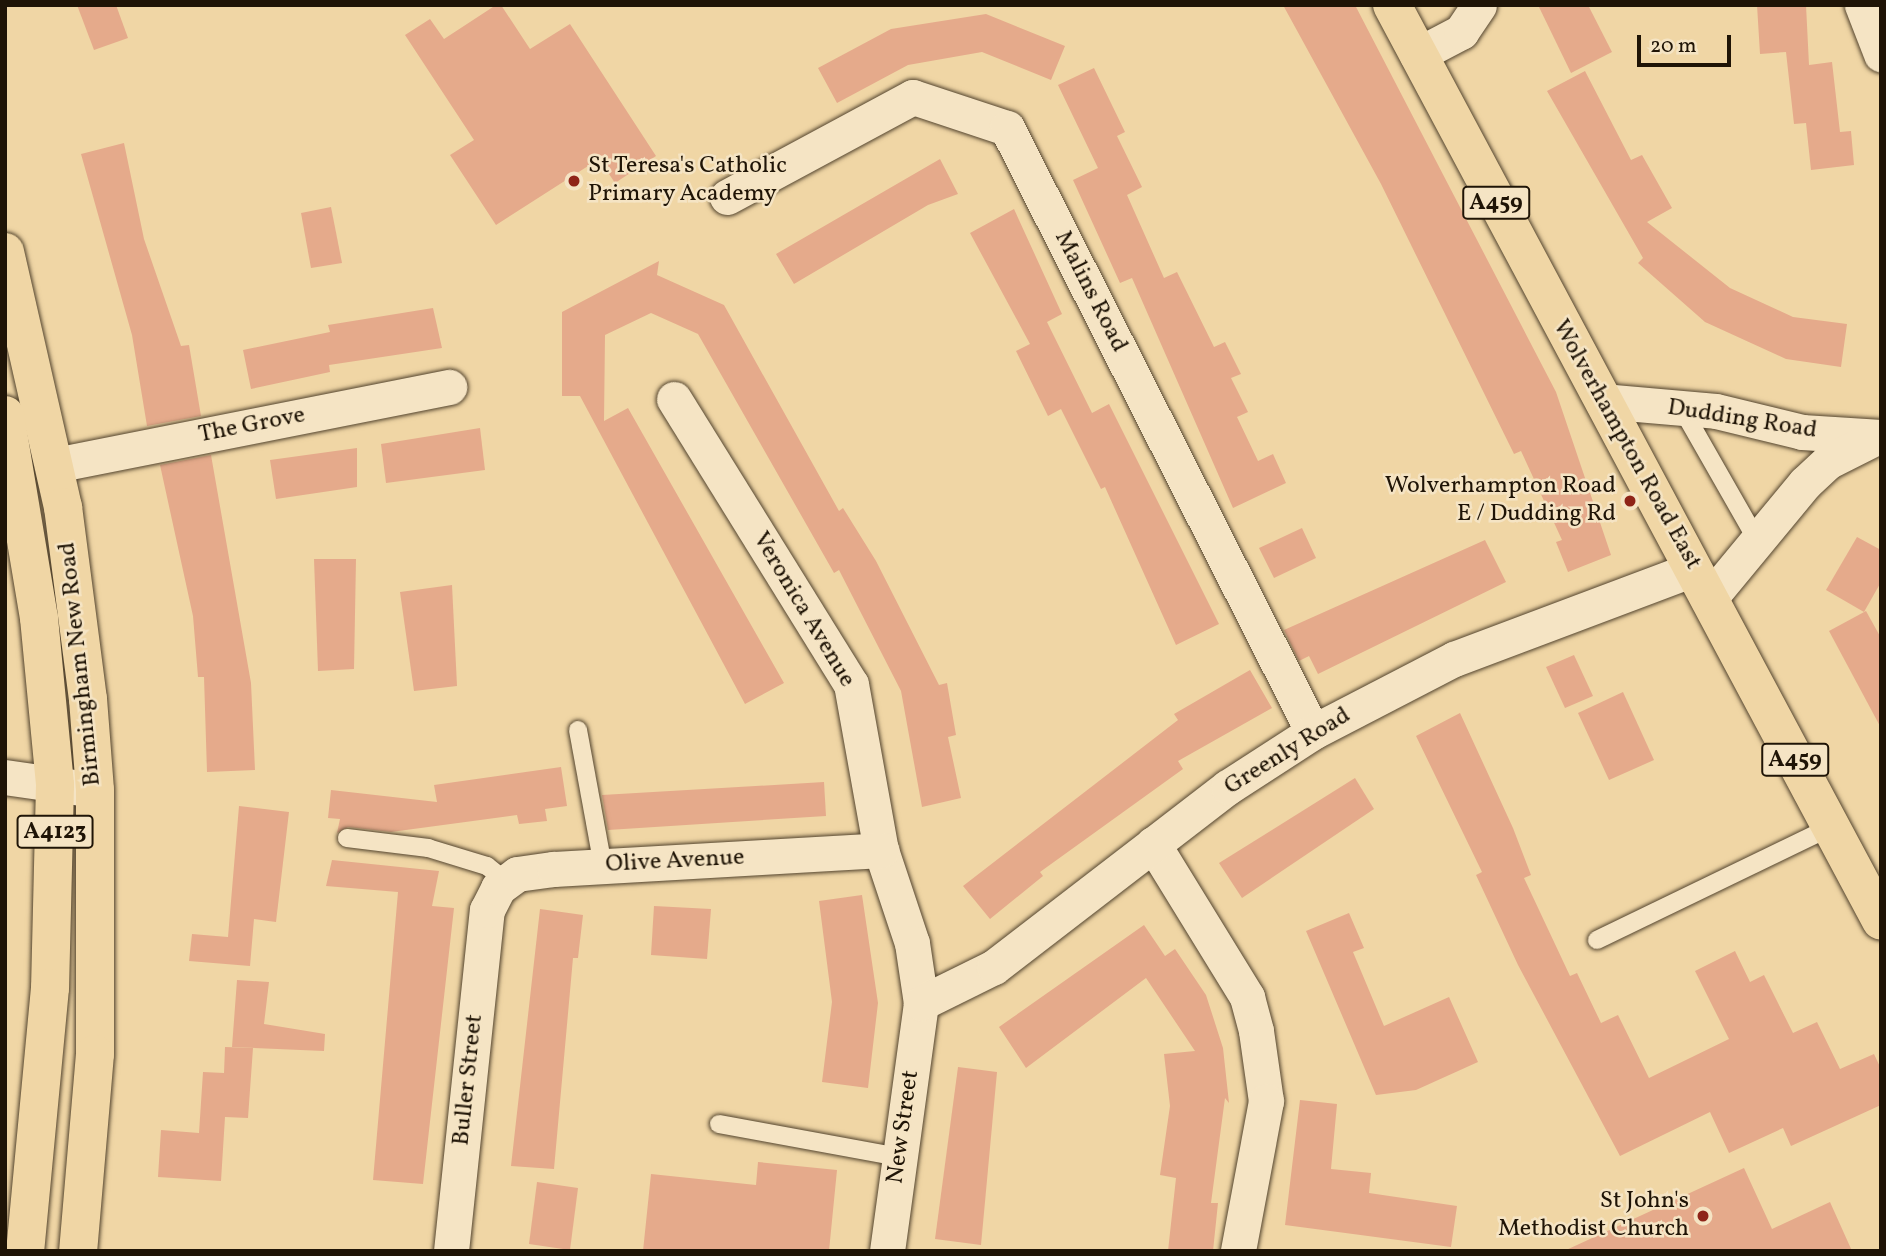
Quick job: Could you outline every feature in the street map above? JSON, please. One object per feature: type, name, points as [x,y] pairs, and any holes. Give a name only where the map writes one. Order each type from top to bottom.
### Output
[{"type":"main road","name":"Wolverhampton Road East","points":[[1392,5],[1881,921]]},
{"type":"main road","name":"Birmingham New Road","points":[[9,275],[55,465],[88,699],[95,790],[93,1082],[78,1251]]},
{"type":"main road","name":"Birmingham New Road","points":[[5,415],[39,618],[55,785],[50,988],[25,1251]]},
{"type":"main road","points":[[41,1081],[93,1082]]},
{"type":"street","points":[[1418,55],[1461,32],[1479,5]]},
{"type":"street","name":"Malins Road","points":[[727,197],[913,97],[1007,128],[1313,732]]},
{"type":"street","name":"The Grove","points":[[55,465],[449,387]]},
{"type":"street","name":"Veronica Avenue","points":[[674,399],[851,684],[881,850],[912,943],[921,1003]]},
{"type":"street","name":"Dudding Road","points":[[1602,401],[1681,407],[1802,432],[1879,437]]},
{"type":"street","points":[[1702,584],[1757,540],[1829,461],[1879,437]]},
{"type":"street","name":"Greenly Road","points":[[921,1003],[995,967],[1153,844],[1313,732],[1454,659],[1702,584]]},
{"type":"street","points":[[5,777],[95,790]]},
{"type":"street","points":[[1153,844],[1247,997],[1256,1031],[1266,1101],[1238,1251]]},
{"type":"street","name":"Olive Avenue","points":[[497,896],[517,874],[603,866],[881,850]]},
{"type":"street","name":"Buller Street","points":[[451,1251],[497,896]]},
{"type":"street","name":"New Street","points":[[887,1251],[921,1003]]},
{"type":"lane","points":[[1681,407],[1757,540]]},
{"type":"lane","points":[[578,730],[603,866]]},
{"type":"lane","points":[[1597,940],[1831,827]]},
{"type":"lane","points":[[347,838],[428,848],[487,866],[497,896]]},
{"type":"lane","points":[[719,1125],[900,1157]]},
{"type":"building","points":[[77,5],[116,5],[128,38],[94,50]]},
{"type":"building","points":[[496,5],[501,5],[530,49],[570,24],[656,156],[615,183],[599,159],[496,225],[450,155],[474,140],[405,35],[430,19],[444,39]]},
{"type":"building","points":[[1283,5],[1355,5],[1556,392],[1611,555],[1568,572],[1556,542],[1562,540],[1521,451],[1514,454],[1381,184]]},
{"type":"building","points":[[1538,5],[1588,5],[1612,52],[1571,73]]},
{"type":"building","points":[[1757,5],[1806,5],[1809,65],[1832,62],[1840,132],[1851,131],[1854,165],[1811,170],[1806,123],[1794,124],[1786,52],[1760,54]]},
{"type":"building","points":[[986,14],[1065,46],[1051,80],[982,52],[908,65],[837,103],[818,68],[891,29]]},
{"type":"building","points":[[1094,68],[1125,132],[1117,136],[1142,187],[1127,195],[1164,278],[1177,272],[1214,347],[1225,342],[1241,374],[1231,378],[1248,412],[1237,417],[1258,461],[1273,454],[1286,483],[1233,508],[1132,278],[1120,283],[1073,180],[1098,168],[1058,85]]},
{"type":"building","points":[[1585,71],[1631,160],[1642,155],[1672,208],[1647,222],[1730,288],[1793,317],[1847,324],[1841,367],[1786,359],[1705,322],[1638,263],[1643,258],[1547,91]]},
{"type":"building","points":[[124,143],[144,239],[181,346],[189,345],[201,416],[147,426],[132,335],[81,154]]},
{"type":"building","points":[[940,159],[958,194],[928,205],[794,284],[776,254]]},
{"type":"building","points":[[331,207],[342,263],[311,268],[301,213]]},
{"type":"building","points":[[1014,209],[1062,314],[1047,322],[1092,413],[1109,404],[1219,624],[1176,645],[1105,487],[1101,489],[1061,409],[1048,416],[1016,351],[1030,344],[970,233]]},
{"type":"building","points":[[659,261],[657,275],[724,305],[839,511],[843,508],[876,561],[939,685],[947,683],[956,735],[948,737],[961,798],[922,807],[901,691],[839,570],[834,573],[698,334],[651,313],[605,335],[604,421],[628,408],[784,683],[745,704],[580,396],[562,396],[562,312]]},
{"type":"building","points":[[433,308],[442,348],[329,365],[330,372],[251,389],[243,350],[330,332],[328,325]]},
{"type":"building","points":[[480,428],[485,470],[386,483],[381,444]]},
{"type":"building","points":[[357,448],[357,487],[276,499],[270,460]]},
{"type":"building","points":[[211,455],[251,683],[255,770],[207,772],[204,677],[198,677],[193,616],[160,465]]},
{"type":"building","points":[[1302,528],[1316,558],[1274,578],[1259,548]]},
{"type":"building","points":[[1857,537],[1881,550],[1881,582],[1864,612],[1826,590]]},
{"type":"building","points":[[1485,540],[1506,582],[1318,674],[1309,656],[1299,661],[1284,630]]},
{"type":"building","points":[[314,559],[356,559],[354,669],[318,671]]},
{"type":"building","points":[[452,585],[457,686],[414,691],[400,592]]},
{"type":"building","points":[[1866,611],[1881,638],[1881,728],[1829,631]]},
{"type":"building","points":[[1574,655],[1593,696],[1565,708],[1546,667]]},
{"type":"building","points":[[1250,670],[1272,708],[1178,761],[1183,769],[1040,872],[1043,876],[990,919],[963,886],[1178,720],[1174,714]]},
{"type":"building","points":[[1623,692],[1654,760],[1609,780],[1578,713]]},
{"type":"building","points":[[1460,713],[1513,828],[1531,875],[1524,878],[1570,976],[1577,973],[1601,1023],[1618,1015],[1649,1078],[1729,1039],[1695,971],[1735,951],[1750,982],[1764,975],[1793,1033],[1817,1022],[1840,1069],[1874,1054],[1881,1069],[1881,1105],[1791,1146],[1783,1128],[1729,1153],[1710,1112],[1620,1156],[1518,965],[1476,875],[1482,872],[1416,736]]},
{"type":"building","points":[[561,767],[567,806],[545,809],[547,821],[519,824],[517,815],[391,832],[348,827],[337,833],[340,819],[328,818],[331,790],[437,802],[434,785]]},
{"type":"building","points":[[1355,778],[1374,809],[1242,898],[1219,863]]},
{"type":"building","points":[[824,782],[826,816],[608,830],[602,795]]},
{"type":"building","points":[[239,806],[289,812],[276,922],[254,919],[250,966],[189,961],[192,934],[228,937]]},
{"type":"building","points":[[332,860],[439,871],[432,906],[454,908],[423,1184],[373,1180],[398,892],[326,886]]},
{"type":"building","points":[[862,895],[878,1003],[868,1088],[822,1082],[832,1002],[819,901]]},
{"type":"building","points":[[654,906],[711,909],[707,959],[651,955]]},
{"type":"building","points":[[540,909],[583,915],[578,958],[573,958],[554,1169],[511,1166]]},
{"type":"building","points":[[1349,913],[1364,948],[1353,952],[1384,1026],[1449,997],[1478,1062],[1416,1090],[1376,1095],[1306,931]]},
{"type":"building","points":[[1144,925],[1165,956],[1175,949],[1206,995],[1223,1048],[1229,1103],[1225,1098],[1211,1203],[1218,1203],[1213,1251],[1168,1251],[1176,1178],[1160,1175],[1170,1106],[1164,1054],[1195,1051],[1146,978],[1026,1068],[999,1027]]},
{"type":"building","points":[[237,980],[269,982],[264,1024],[325,1034],[324,1051],[232,1047]]},
{"type":"building","points":[[225,1047],[253,1048],[248,1118],[225,1117],[221,1181],[158,1177],[161,1130],[199,1133],[203,1072],[224,1073]]},
{"type":"building","points":[[958,1067],[997,1072],[981,1245],[935,1239]]},
{"type":"building","points":[[1300,1100],[1337,1104],[1331,1169],[1371,1173],[1369,1193],[1457,1206],[1451,1247],[1285,1225]]},
{"type":"building","points":[[758,1162],[837,1170],[829,1251],[643,1251],[651,1174],[756,1185]]},
{"type":"building","name":"St John's Methodist Church","points":[[1744,1168],[1772,1229],[1830,1202],[1852,1251],[1564,1251]]},
{"type":"building","points":[[537,1182],[578,1188],[570,1250],[529,1244]]},
{"type":"place","name":"St Teresa's Catholic Primary Academy","points":[[574,181]]},
{"type":"place","name":"Wolverhampton Road E / Dudding Rd","points":[[1630,501]]},
{"type":"place","name":"St John's Methodist Church","points":[[1703,1216]]}]
